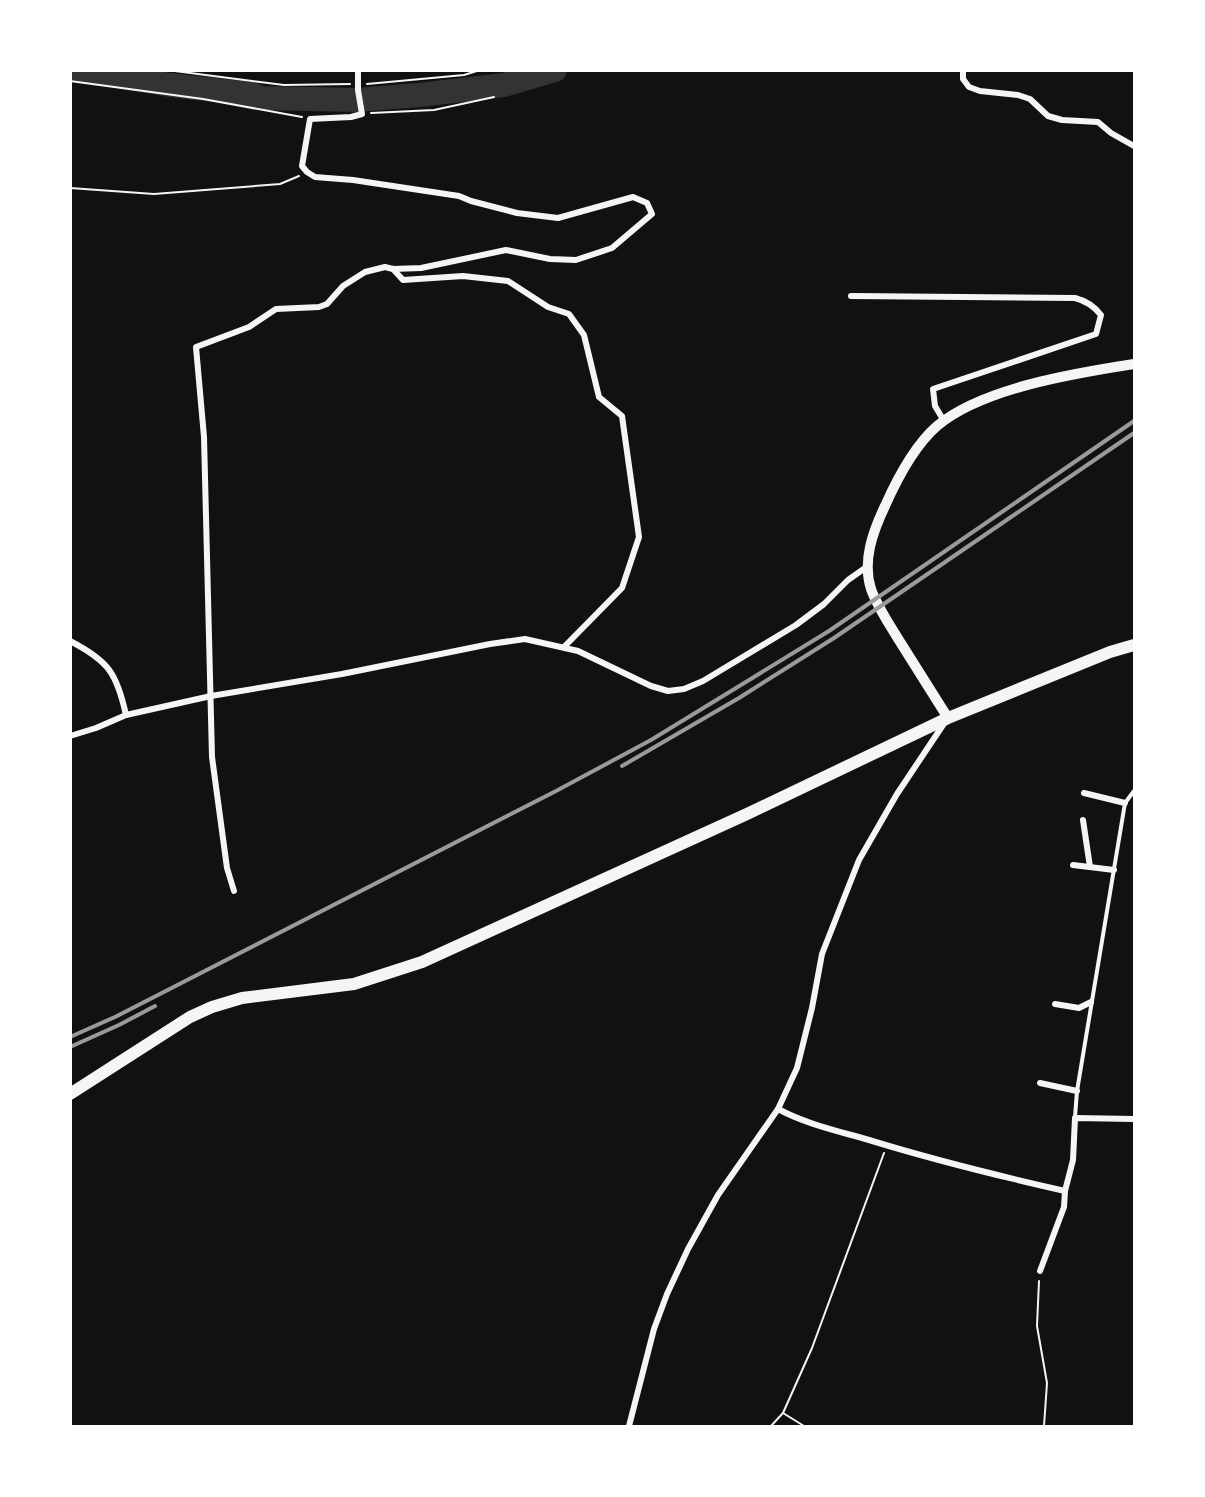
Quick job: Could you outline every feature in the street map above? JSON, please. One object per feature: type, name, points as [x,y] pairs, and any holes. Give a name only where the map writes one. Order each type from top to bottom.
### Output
[{"type":"main road","points":[[70,1094],[182,1022],[212,1007],[242,998],[354,984],[422,962],[747,814],[948,718],[1110,652],[1134,645]]},
{"type":"street","points":[[358,70],[361,110],[351,117],[310,119],[302,166],[315,177],[353,180],[459,196],[517,213],[558,218],[633,197],[647,203],[652,214],[612,248],[576,260],[550,260],[506,250],[421,268],[393,270]]},
{"type":"street","points":[[963,70],[963,79],[969,87],[980,91],[1018,95],[1030,99],[1048,116],[1062,120],[1098,122],[1111,133],[1134,146]]},
{"type":"street","points":[[234,891],[227,868],[212,757],[204,437],[196,347],[249,327],[276,309],[319,307],[327,304],[343,286],[365,272],[385,267],[393,270],[403,280],[463,276],[508,281],[548,307],[569,314],[584,334],[599,397],[622,416],[639,537],[622,588],[564,647]]},
{"type":"street","points":[[851,296],[1075,298],[1094,306],[1101,315],[1096,334],[933,389],[935,406],[944,421]]},
{"type":"street","points":[[629,1426],[654,1329],[688,1249],[718,1195],[778,1109],[796,1068],[812,1008],[822,954],[859,860],[897,794],[948,718],[883,613],[871,588],[868,566],[869,546],[891,493],[920,444],[951,415],[980,401],[1035,384],[1134,364]]},
{"type":"street","points":[[70,736],[126,715],[211,696],[525,639],[578,651],[651,686],[668,691],[684,689],[703,681],[796,625],[824,604],[848,580],[868,566]]},
{"type":"street","points":[[70,641],[88,650],[110,670],[120,687],[126,715]]},
{"type":"street","points":[[1084,793],[1125,803]]},
{"type":"street","points":[[1083,820],[1090,867]]},
{"type":"street","points":[[1073,865],[1114,870]]},
{"type":"street","points":[[1055,1004],[1078,1008],[1091,1002]]},
{"type":"street","points":[[1040,1083],[1077,1091]]},
{"type":"street","points":[[778,1109],[797,1119],[886,1146],[1065,1191]]},
{"type":"street","points":[[1041,1271],[1064,1207],[1065,1191],[1073,1160],[1075,1118],[1134,1119]]},
{"type":"lane","points":[[1075,1118],[1091,1002],[1125,803],[1134,791]]},
{"type":"path","points":[[167,70],[284,85],[358,87],[464,75],[480,70]]},
{"type":"path","points":[[70,81],[203,99],[310,119]]},
{"type":"path","points":[[361,110],[434,110],[494,97]]},
{"type":"path","points":[[70,188],[154,194],[280,184],[307,172]]},
{"type":"path","points":[[771,1426],[783,1413],[812,1348],[886,1146]]},
{"type":"path","points":[[1041,1271],[1037,1326],[1047,1383],[1044,1426]]},
{"type":"path","points":[[783,1413],[804,1426]]},
{"type":"waterway","points":[[80,70],[170,85],[251,94],[261,98],[357,100],[504,85],[555,70]]},
{"type":"railway","points":[[70,1037],[115,1017],[651,740],[829,631],[1134,421]]},
{"type":"railway","points":[[622,766],[739,698],[834,638],[1134,433]]},
{"type":"railway","points":[[70,1047],[155,1006]]}]
